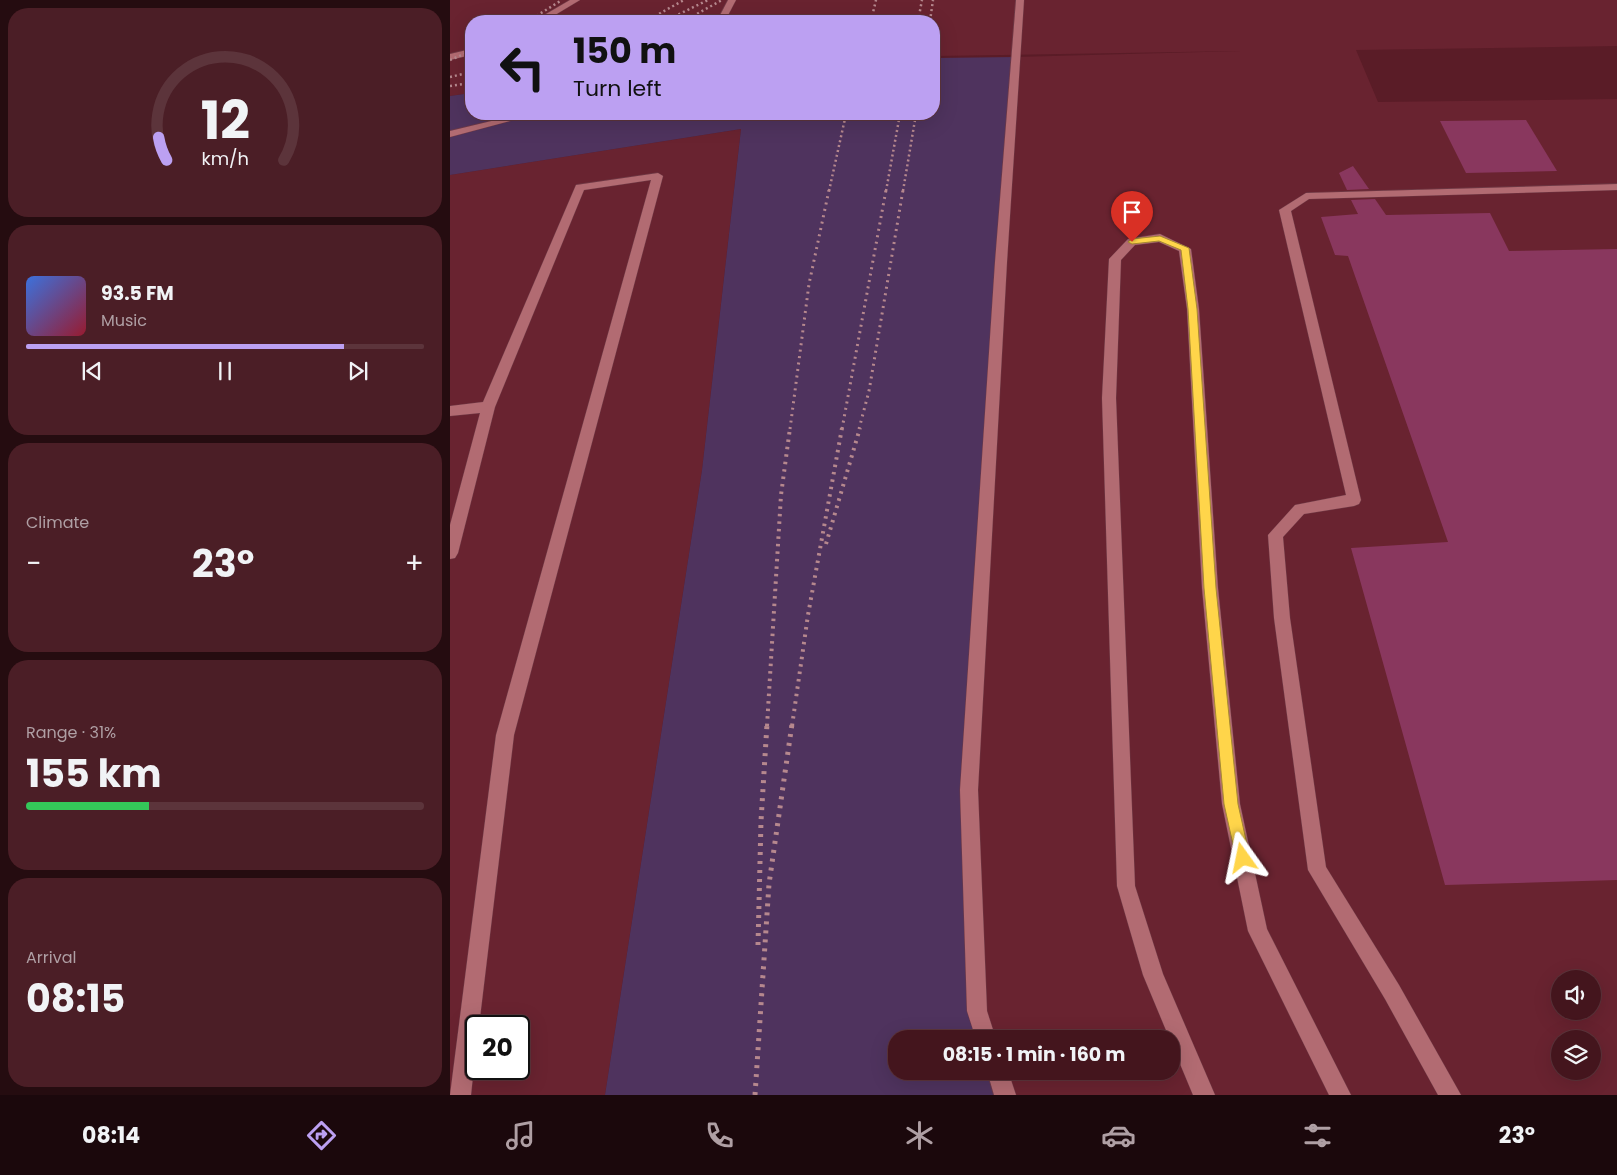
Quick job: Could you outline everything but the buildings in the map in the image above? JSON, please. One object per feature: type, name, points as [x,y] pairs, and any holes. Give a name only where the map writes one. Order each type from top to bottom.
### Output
[{"type":"lane","points":[[550,15],[576,0]]},
{"type":"lane","points":[[724,15],[732,0]]},
{"type":"lane","points":[[983,1030],[977,1011],[969,790],[1001,262],[1020,0]]},
{"type":"lane","points":[[450,57],[465,53]]},
{"type":"lane","points":[[450,134],[507,120]]},
{"type":"lane","points":[[450,554],[488,407],[580,187],[658,176],[505,735],[460,1095]]},
{"type":"lane","points":[[1450,1095],[1392,992],[1317,870],[1282,618],[1275,535],[1300,509],[1354,500],[1285,210],[1306,196],[1617,187]]},
{"type":"lane","points":[[1204,1095],[1153,975],[1126,886],[1109,398],[1115,259],[1132,242],[1160,238],[1185,248],[1193,309],[1210,588],[1231,804],[1258,931],[1340,1095]]},
{"type":"lane","points":[[450,411],[488,407]]},
{"type":"lane","points":[[1000,1080],[1005,1095]]},
{"type":"shaded area","points":[[450,0],[1617,0],[1617,46],[1356,50],[1378,102],[1617,99],[1617,1095],[1005,1095],[1000,1080],[1180,1080],[1180,1030],[985,1030],[969,790],[1016,57],[1241,51],[940,56],[940,15],[465,15],[465,94],[450,96]]},
{"type":"shaded area","points":[[1016,57],[969,790],[985,1030],[888,1030],[888,1080],[1000,1080],[1005,1095],[605,1095],[702,470],[741,129],[450,175],[450,96],[465,94],[465,120],[940,120],[940,58]]},
{"type":"shaded area","points":[[741,129],[702,470],[605,1095],[450,1095],[450,175]]},
{"type":"railway","points":[[538,15],[562,0]]},
{"type":"railway","points":[[657,15],[684,0]]},
{"type":"railway","points":[[677,15],[708,0]]},
{"type":"railway","points":[[695,15],[722,0]]},
{"type":"railway","points":[[872,15],[876,0]]},
{"type":"railway","points":[[919,15],[922,0]]},
{"type":"railway","points":[[931,15],[933,0]]},
{"type":"railway","points":[[450,60],[465,54]]},
{"type":"railway","points":[[450,77],[465,73]]},
{"type":"railway","points":[[450,86],[465,84]]},
{"type":"railway","points":[[829,191],[845,120]]},
{"type":"railway","points":[[886,191],[899,120]]},
{"type":"railway","points":[[903,191],[915,120]]},
{"type":"railway","points":[[790,429],[809,284],[829,190]]},
{"type":"railway","points":[[842,429],[886,190]]},
{"type":"railway","points":[[859,429],[869,391],[903,190]]},
{"type":"railway","points":[[767,726],[781,495],[790,428]]},
{"type":"railway","points":[[792,726],[808,615],[842,428]]},
{"type":"railway","points":[[826,544],[860,428]]},
{"type":"railway","points":[[758,945],[761,821],[767,724]]},
{"type":"railway","points":[[755,1095],[769,884],[792,724]]},
{"type":"route","points":[[1132,242],[1160,238],[1185,248],[1193,309],[1210,588],[1231,804],[1243,858]]}]
